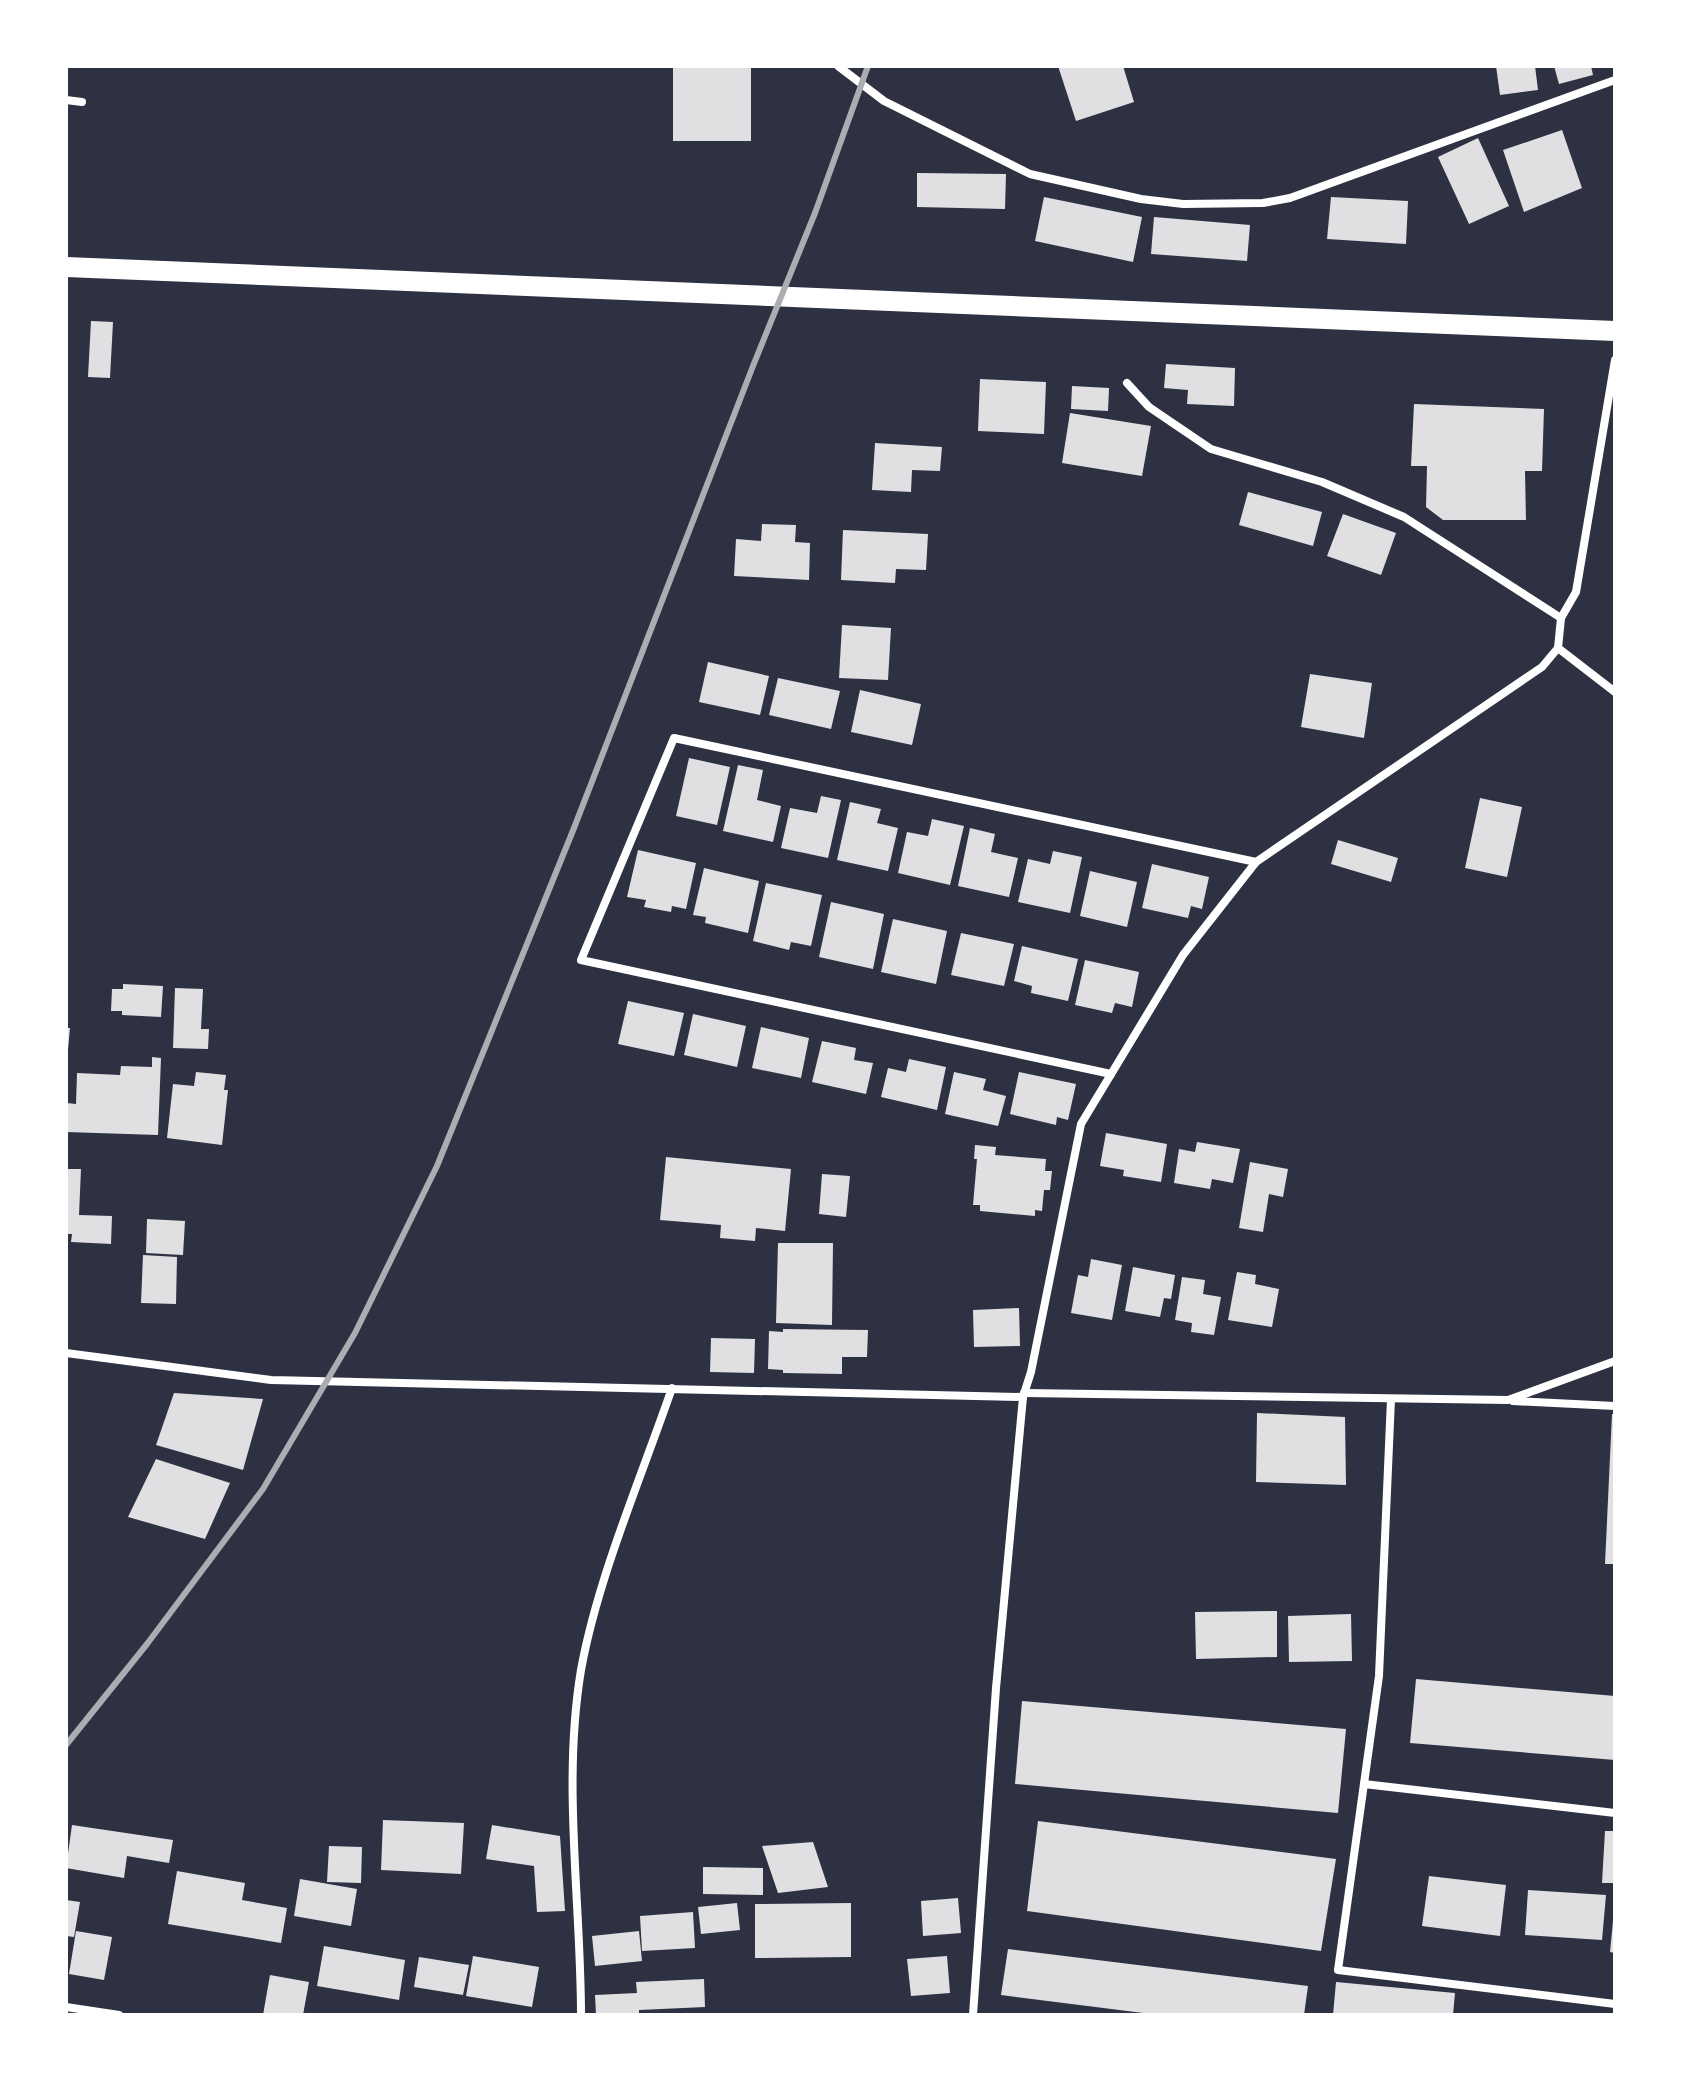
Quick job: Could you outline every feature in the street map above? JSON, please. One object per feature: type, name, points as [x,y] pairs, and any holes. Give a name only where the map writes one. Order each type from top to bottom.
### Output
[{"type":"main road","points":[[66,267],[1615,331]]},
{"type":"street","points":[[838,66],[884,101],[1030,174],[1141,199],[1183,204],[1250,204],[1290,198],[1615,80]]},
{"type":"street","points":[[66,100],[82,102]]},
{"type":"street","points":[[973,2015],[996,1688],[1024,1395],[1081,1124],[1183,955],[1256,862],[1542,667],[1558,648],[1561,618],[1576,592],[1615,360]]},
{"type":"street","points":[[1127,383],[1149,407],[1211,449],[1322,482],[1404,517],[1561,618]]},
{"type":"street","points":[[1558,648],[1615,692]]},
{"type":"street","points":[[1111,1074],[581,960],[674,738],[1256,862]]},
{"type":"street","points":[[66,1353],[271,1380],[1024,1395],[1508,1400],[1615,1406]]},
{"type":"street","points":[[1508,1400],[1615,1361]]},
{"type":"street","points":[[581,2015],[572,1768],[581,1673],[594,1612],[672,1388]]},
{"type":"street","points":[[1391,1399],[1379,1676],[1338,1970],[1615,2004]]},
{"type":"street","points":[[1364,1784],[1615,1813]]},
{"type":"street","points":[[66,2007],[119,2015]]},
{"type":"building","points":[[673,66],[751,66],[751,141],[673,141]]},
{"type":"building","points":[[1058,66],[1123,66],[1134,102],[1076,121]]},
{"type":"building","points":[[1496,66],[1535,66],[1538,90],[1500,95]]},
{"type":"building","points":[[1554,66],[1591,66],[1593,75],[1559,84]]},
{"type":"building","points":[[1562,130],[1582,188],[1524,212],[1503,150]]},
{"type":"building","points":[[1478,138],[1509,206],[1469,224],[1438,157]]},
{"type":"building","points":[[917,173],[1006,174],[1005,209],[917,207]]},
{"type":"building","points":[[1044,197],[1142,217],[1133,262],[1035,241]]},
{"type":"building","points":[[1331,197],[1408,201],[1406,244],[1327,239]]},
{"type":"building","points":[[1154,217],[1250,225],[1247,261],[1151,254]]},
{"type":"building","points":[[91,321],[113,322],[110,378],[88,377]]},
{"type":"building","points":[[1166,364],[1235,368],[1234,406],[1187,404],[1188,390],[1164,388]]},
{"type":"building","points":[[980,379],[1046,382],[1044,434],[978,431]]},
{"type":"building","points":[[1072,386],[1109,388],[1108,411],[1071,409]]},
{"type":"building","points":[[1414,404],[1544,409],[1542,471],[1525,471],[1526,520],[1443,520],[1426,507],[1427,466],[1411,466]]},
{"type":"building","points":[[1070,413],[1151,426],[1142,476],[1062,463]]},
{"type":"building","points":[[875,443],[942,447],[940,471],[912,470],[911,492],[872,490]]},
{"type":"building","points":[[1248,492],[1322,512],[1313,546],[1239,525]]},
{"type":"building","points":[[1343,514],[1396,533],[1381,575],[1327,556]]},
{"type":"building","points":[[762,524],[796,525],[795,542],[810,543],[809,580],[734,576],[736,539],[761,541]]},
{"type":"building","points":[[843,530],[928,534],[926,570],[896,569],[895,583],[841,580]]},
{"type":"building","points":[[842,625],[891,628],[888,680],[839,678]]},
{"type":"building","points":[[708,662],[769,676],[760,715],[699,702]]},
{"type":"building","points":[[1310,674],[1372,683],[1364,738],[1301,727]]},
{"type":"building","points":[[778,678],[840,691],[831,729],[769,715]]},
{"type":"building","points":[[860,690],[921,704],[912,745],[851,732]]},
{"type":"building","points":[[689,758],[730,767],[717,825],[676,816]]},
{"type":"building","points":[[738,765],[763,770],[757,800],[781,806],[773,842],[723,831]]},
{"type":"building","points":[[821,796],[841,800],[828,858],[781,848],[790,808],[817,813]]},
{"type":"building","points":[[1480,798],[1522,807],[1507,877],[1465,868]]},
{"type":"building","points":[[850,802],[881,809],[877,823],[898,828],[888,871],[837,860]]},
{"type":"building","points":[[932,819],[964,826],[950,885],[898,873],[907,832],[928,836]]},
{"type":"building","points":[[970,828],[995,834],[991,852],[1018,858],[1009,897],[958,886]]},
{"type":"building","points":[[1338,840],[1398,858],[1391,882],[1331,864]]},
{"type":"building","points":[[638,850],[696,863],[686,909],[672,906],[671,912],[644,907],[646,900],[627,897]]},
{"type":"building","points":[[1053,851],[1082,857],[1070,913],[1018,902],[1028,859],[1050,864]]},
{"type":"building","points":[[1152,864],[1209,877],[1202,909],[1191,906],[1188,918],[1142,908]]},
{"type":"building","points":[[704,868],[759,881],[748,933],[705,923],[706,917],[693,915]]},
{"type":"building","points":[[1090,871],[1137,882],[1127,927],[1080,916]]},
{"type":"building","points":[[766,883],[822,895],[811,946],[791,942],[789,950],[753,941]]},
{"type":"building","points":[[831,902],[884,914],[873,969],[819,957]]},
{"type":"building","points":[[893,919],[947,931],[936,984],[881,972]]},
{"type":"building","points":[[961,933],[1014,944],[1004,986],[951,975]]},
{"type":"building","points":[[1022,946],[1078,959],[1068,1001],[1031,993],[1032,986],[1014,981]]},
{"type":"building","points":[[1085,960],[1139,972],[1132,1007],[1115,1003],[1112,1013],[1075,1005]]},
{"type":"building","points":[[123,984],[163,986],[161,1017],[122,1015],[122,1011],[111,1011],[112,989],[123,989]]},
{"type":"building","points":[[175,988],[203,989],[201,1029],[209,1029],[208,1049],[173,1048]]},
{"type":"building","points":[[628,1001],[684,1013],[674,1056],[618,1044]]},
{"type":"building","points":[[693,1014],[746,1026],[737,1067],[684,1055]]},
{"type":"building","points":[[761,1027],[809,1038],[801,1078],[752,1068]]},
{"type":"building","points":[[66,1028],[70,1028],[68,1050],[66,1050]]},
{"type":"building","points":[[822,1041],[856,1048],[854,1060],[873,1063],[866,1094],[812,1082]]},
{"type":"building","points":[[152,1057],[161,1058],[158,1135],[66,1132],[67,1103],[76,1104],[77,1073],[120,1075],[121,1066],[152,1067]]},
{"type":"building","points":[[909,1059],[946,1067],[937,1110],[881,1097],[888,1068],[906,1072]]},
{"type":"building","points":[[196,1072],[226,1075],[224,1090],[228,1090],[222,1145],[167,1138],[173,1084],[194,1086]]},
{"type":"building","points":[[954,1072],[986,1079],[983,1090],[1006,1096],[998,1126],[945,1114]]},
{"type":"building","points":[[1019,1072],[1076,1084],[1068,1120],[1057,1117],[1056,1125],[1010,1114]]},
{"type":"building","points":[[1106,1133],[1167,1144],[1161,1182],[1123,1176],[1124,1170],[1100,1166]]},
{"type":"building","points":[[1197,1142],[1240,1149],[1233,1183],[1212,1179],[1210,1189],[1174,1183],[1179,1149],[1195,1152]]},
{"type":"building","points":[[975,1145],[996,1147],[995,1155],[1046,1159],[1045,1171],[1052,1171],[1050,1190],[1044,1190],[1042,1211],[1035,1210],[1035,1216],[980,1211],[980,1205],[973,1205],[977,1159],[974,1159]]},
{"type":"building","points":[[666,1157],[791,1169],[785,1231],[756,1228],[755,1241],[720,1238],[721,1225],[660,1220]]},
{"type":"building","points":[[1250,1162],[1288,1169],[1283,1197],[1269,1194],[1263,1232],[1239,1228]]},
{"type":"building","points":[[66,1169],[81,1169],[79,1215],[112,1216],[111,1244],[71,1242],[72,1234],[66,1234]]},
{"type":"building","points":[[822,1174],[850,1176],[846,1217],[819,1214]]},
{"type":"building","points":[[147,1219],[185,1221],[183,1255],[146,1253]]},
{"type":"building","points":[[778,1243],[833,1243],[832,1325],[776,1323]]},
{"type":"building","points":[[143,1255],[177,1257],[176,1304],[141,1303]]},
{"type":"building","points":[[1091,1259],[1122,1265],[1112,1320],[1071,1313],[1078,1275],[1088,1277]]},
{"type":"building","points":[[1133,1267],[1175,1275],[1171,1299],[1164,1298],[1160,1317],[1125,1311]]},
{"type":"building","points":[[1237,1272],[1256,1275],[1255,1284],[1279,1289],[1272,1327],[1228,1320]]},
{"type":"building","points":[[1182,1277],[1205,1280],[1203,1294],[1221,1297],[1214,1335],[1191,1332],[1192,1323],[1175,1320]]},
{"type":"building","points":[[1019,1308],[1020,1346],[974,1347],[973,1310]]},
{"type":"building","points":[[783,1329],[868,1330],[867,1357],[842,1357],[842,1374],[783,1373],[783,1370],[768,1369],[769,1331],[783,1332]]},
{"type":"building","points":[[711,1338],[755,1339],[754,1373],[710,1372]]},
{"type":"building","points":[[174,1393],[263,1399],[243,1470],[156,1445]]},
{"type":"building","points":[[1257,1413],[1345,1417],[1346,1485],[1256,1482]]},
{"type":"building","points":[[1612,1414],[1615,1414],[1615,1564],[1605,1564]]},
{"type":"building","points":[[156,1459],[230,1483],[205,1539],[128,1517]]},
{"type":"building","points":[[1277,1611],[1277,1657],[1196,1659],[1195,1612]]},
{"type":"building","points":[[1351,1614],[1352,1661],[1289,1662],[1288,1616]]},
{"type":"building","points":[[1416,1679],[1615,1696],[1615,1760],[1410,1743]]},
{"type":"building","points":[[1022,1701],[1346,1729],[1338,1813],[1015,1784]]},
{"type":"building","points":[[383,1820],[464,1823],[461,1874],[381,1870]]},
{"type":"building","points":[[1038,1821],[1336,1859],[1321,1951],[1027,1911]]},
{"type":"building","points":[[72,1825],[173,1840],[169,1863],[127,1856],[124,1878],[66,1868]]},
{"type":"building","points":[[492,1825],[560,1836],[565,1911],[537,1912],[534,1866],[486,1859]]},
{"type":"building","points":[[1605,1831],[1615,1831],[1615,1883],[1602,1883]]},
{"type":"building","points":[[813,1842],[828,1887],[778,1893],[762,1846]]},
{"type":"building","points":[[329,1846],[362,1847],[361,1883],[327,1882]]},
{"type":"building","points":[[703,1867],[763,1868],[763,1895],[703,1894]]},
{"type":"building","points":[[177,1871],[245,1883],[242,1900],[287,1908],[281,1943],[168,1924]]},
{"type":"building","points":[[1429,1876],[1506,1885],[1500,1936],[1422,1926]]},
{"type":"building","points":[[300,1879],[357,1889],[351,1926],[294,1916]]},
{"type":"building","points":[[1528,1890],[1606,1895],[1602,1940],[1525,1935]]},
{"type":"building","points":[[958,1898],[961,1933],[923,1936],[921,1901]]},
{"type":"building","points":[[66,1900],[80,1902],[74,1937],[66,1936]]},
{"type":"building","points":[[737,1903],[740,1930],[701,1934],[698,1907]]},
{"type":"building","points":[[851,1903],[851,1957],[755,1958],[755,1904]]},
{"type":"building","points":[[693,1912],[695,1948],[642,1951],[640,1916]]},
{"type":"building","points":[[1615,1921],[1615,1953],[1610,1952]]},
{"type":"building","points":[[76,1931],[112,1937],[104,1980],[69,1974]]},
{"type":"building","points":[[639,1931],[642,1961],[595,1966],[592,1936]]},
{"type":"building","points":[[324,1946],[405,1960],[399,2000],[317,1986]]},
{"type":"building","points":[[1008,1949],[1308,1986],[1304,2015],[1159,2015],[1001,1995]]},
{"type":"building","points":[[473,1956],[539,1967],[532,2007],[466,1996]]},
{"type":"building","points":[[947,1956],[950,1993],[911,1996],[907,1959]]},
{"type":"building","points":[[419,1957],[469,1965],[463,1995],[414,1987]]},
{"type":"building","points":[[270,1975],[309,1982],[303,2015],[263,2015]]},
{"type":"building","points":[[704,1979],[705,2007],[639,2010],[639,2015],[596,2015],[595,1995],[637,1993],[636,1982]]},
{"type":"building","points":[[1336,1982],[1455,1993],[1453,2015],[1333,2015]]},
{"type":"railway","points":[[66,1745],[147,1644],[263,1489],[355,1333],[437,1166],[574,828],[815,213],[868,66]]}]
